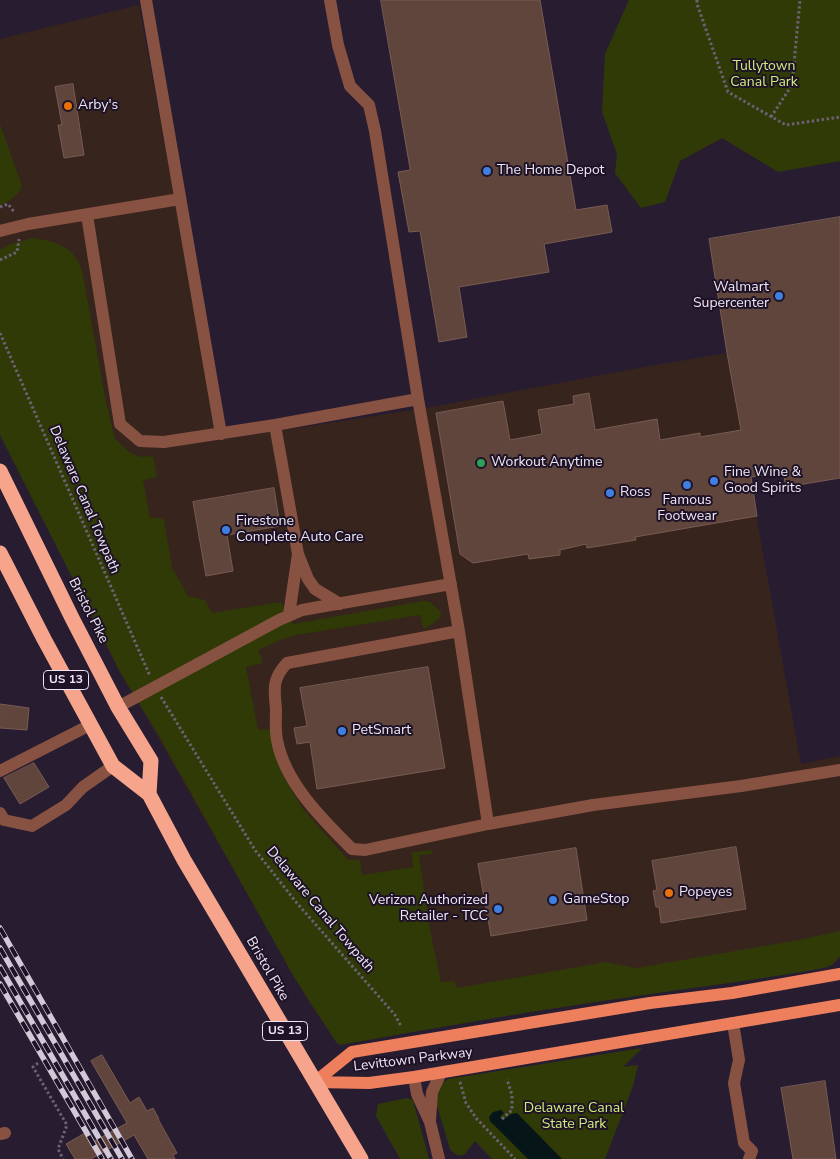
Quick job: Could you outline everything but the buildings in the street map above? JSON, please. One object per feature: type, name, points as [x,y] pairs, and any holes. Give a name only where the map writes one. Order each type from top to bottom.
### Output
[{"type":"highway","name":"Bristol Pike","points":[[0,471],[118,706],[151,761],[149,794]]},
{"type":"highway","name":"Bristol Pike","points":[[0,553],[113,766],[149,794],[184,860],[361,1159]]},
{"type":"main road","name":"Levittown Parkway","points":[[315,1082],[352,1052],[640,1005],[732,993],[840,974]]},
{"type":"main road","name":"Levittown Parkway","points":[[315,1082],[369,1083],[414,1077],[840,1005]]},
{"type":"lane","points":[[146,0],[220,434]]},
{"type":"lane","points":[[330,0],[338,45],[350,86],[369,105],[376,130],[418,399],[459,631],[488,824]]},
{"type":"lane","points":[[0,232],[28,224],[180,199]]},
{"type":"lane","points":[[87,215],[120,424],[140,441],[164,442],[220,434],[418,399]]},
{"type":"lane","points":[[275,425],[298,554],[308,579],[315,589],[340,604]]},
{"type":"lane","points":[[289,615],[298,554]]},
{"type":"lane","points":[[118,706],[289,615],[302,610],[451,584]]},
{"type":"lane","points":[[459,631],[286,663],[278,673],[274,685],[277,739],[283,760],[320,817],[352,849],[365,850],[488,824],[593,805],[741,786],[840,770]]},
{"type":"lane","points":[[0,771],[90,725]]},
{"type":"lane","points":[[0,812],[4,820],[32,826],[66,805],[83,788],[113,766]]},
{"type":"lane","points":[[734,1023],[739,1060],[734,1083],[744,1143],[752,1151],[749,1159]]},
{"type":"lane","points":[[430,1122],[432,1092],[441,1073]]},
{"type":"lane","points":[[414,1077],[417,1094],[430,1122],[440,1159]]},
{"type":"path","points":[[697,0],[728,92],[786,125],[840,117]]},
{"type":"path","points":[[770,116],[792,85],[800,0]]},
{"type":"path","points":[[0,207],[8,204],[15,212]]},
{"type":"path","points":[[0,260],[17,252],[19,243]]},
{"type":"path","name":"Delaware Canal Towpath","points":[[0,333],[149,675]]},
{"type":"path","name":"Delaware Canal Towpath","points":[[164,702],[255,850],[296,902],[395,1015],[401,1026]]},
{"type":"path","points":[[38,1063],[33,1066],[67,1125],[58,1149],[64,1159]]},
{"type":"path","points":[[502,1119],[512,1110],[512,1095],[507,1079]]},
{"type":"path","points":[[461,1086],[466,1103],[476,1118],[516,1159]]},
{"type":"shaded area","points":[[139,5],[219,440],[426,408],[727,353],[801,764],[840,756],[840,942],[340,1045],[310,1004],[131,690],[0,416],[0,39]]},
{"type":"shaded area","points":[[501,1110],[504,1113],[500,1117],[503,1120],[511,1114],[517,1113],[562,1159],[528,1159],[490,1121],[489,1117],[493,1112]]},
{"type":"green space","name":"Tullytown Canal Park","points":[[629,0],[840,0],[840,161],[778,172],[722,138],[680,161],[665,202],[641,208],[615,173],[617,154],[602,112],[605,54]]},
{"type":"green space","points":[[0,124],[22,186],[16,195],[0,206]]},
{"type":"green space","points":[[33,238],[63,246],[74,255],[82,270],[106,402],[115,439],[129,452],[140,457],[153,456],[157,477],[143,480],[150,518],[161,518],[164,520],[172,568],[188,596],[205,600],[212,613],[281,602],[293,624],[423,601],[430,602],[441,612],[440,618],[425,629],[420,615],[296,635],[258,650],[263,663],[246,667],[258,730],[271,729],[283,775],[302,808],[348,860],[360,860],[362,875],[413,867],[412,852],[433,850],[432,854],[419,855],[430,930],[441,982],[453,981],[457,988],[606,962],[636,968],[799,940],[840,931],[840,957],[832,965],[802,972],[568,1006],[340,1045],[336,1042],[294,977],[158,734],[121,674],[0,435],[0,250],[8,245]]},
{"type":"green space","name":"Delaware Canal State Park","points":[[642,1048],[623,1067],[638,1065],[633,1086],[605,1159],[492,1159],[475,1141],[464,1155],[456,1154],[450,1149],[435,1099],[439,1086],[448,1079]]},
{"type":"green space","points":[[407,1098],[413,1100],[429,1159],[400,1159],[376,1116],[378,1104]]},
{"type":"railway","points":[[0,928],[132,1159]]},
{"type":"railway","points":[[0,948],[122,1159]]},
{"type":"railway","points":[[0,967],[111,1159]]},
{"type":"railway","points":[[0,984],[102,1159]]},
{"type":"place","name":"Arby's","points":[[68,106]]},
{"type":"place","name":"The Home Depot","points":[[487,171]]},
{"type":"place","name":"Walmart Supercenter","points":[[779,296]]},
{"type":"place","name":"Workout Anytime","points":[[481,463]]},
{"type":"place","name":"Fine Wine & Good Spirits","points":[[714,481]]},
{"type":"place","name":"Famous Footwear","points":[[687,485]]},
{"type":"place","name":"Ross","points":[[610,493]]},
{"type":"place","name":"Firestone Complete Auto Care","points":[[226,530]]},
{"type":"place","name":"PetSmart","points":[[342,731]]},
{"type":"place","name":"Popeyes","points":[[669,893]]},
{"type":"place","name":"GameStop","points":[[553,900]]},
{"type":"place","name":"Verizon Authorized Retailer - TCC","points":[[498,909]]}]
